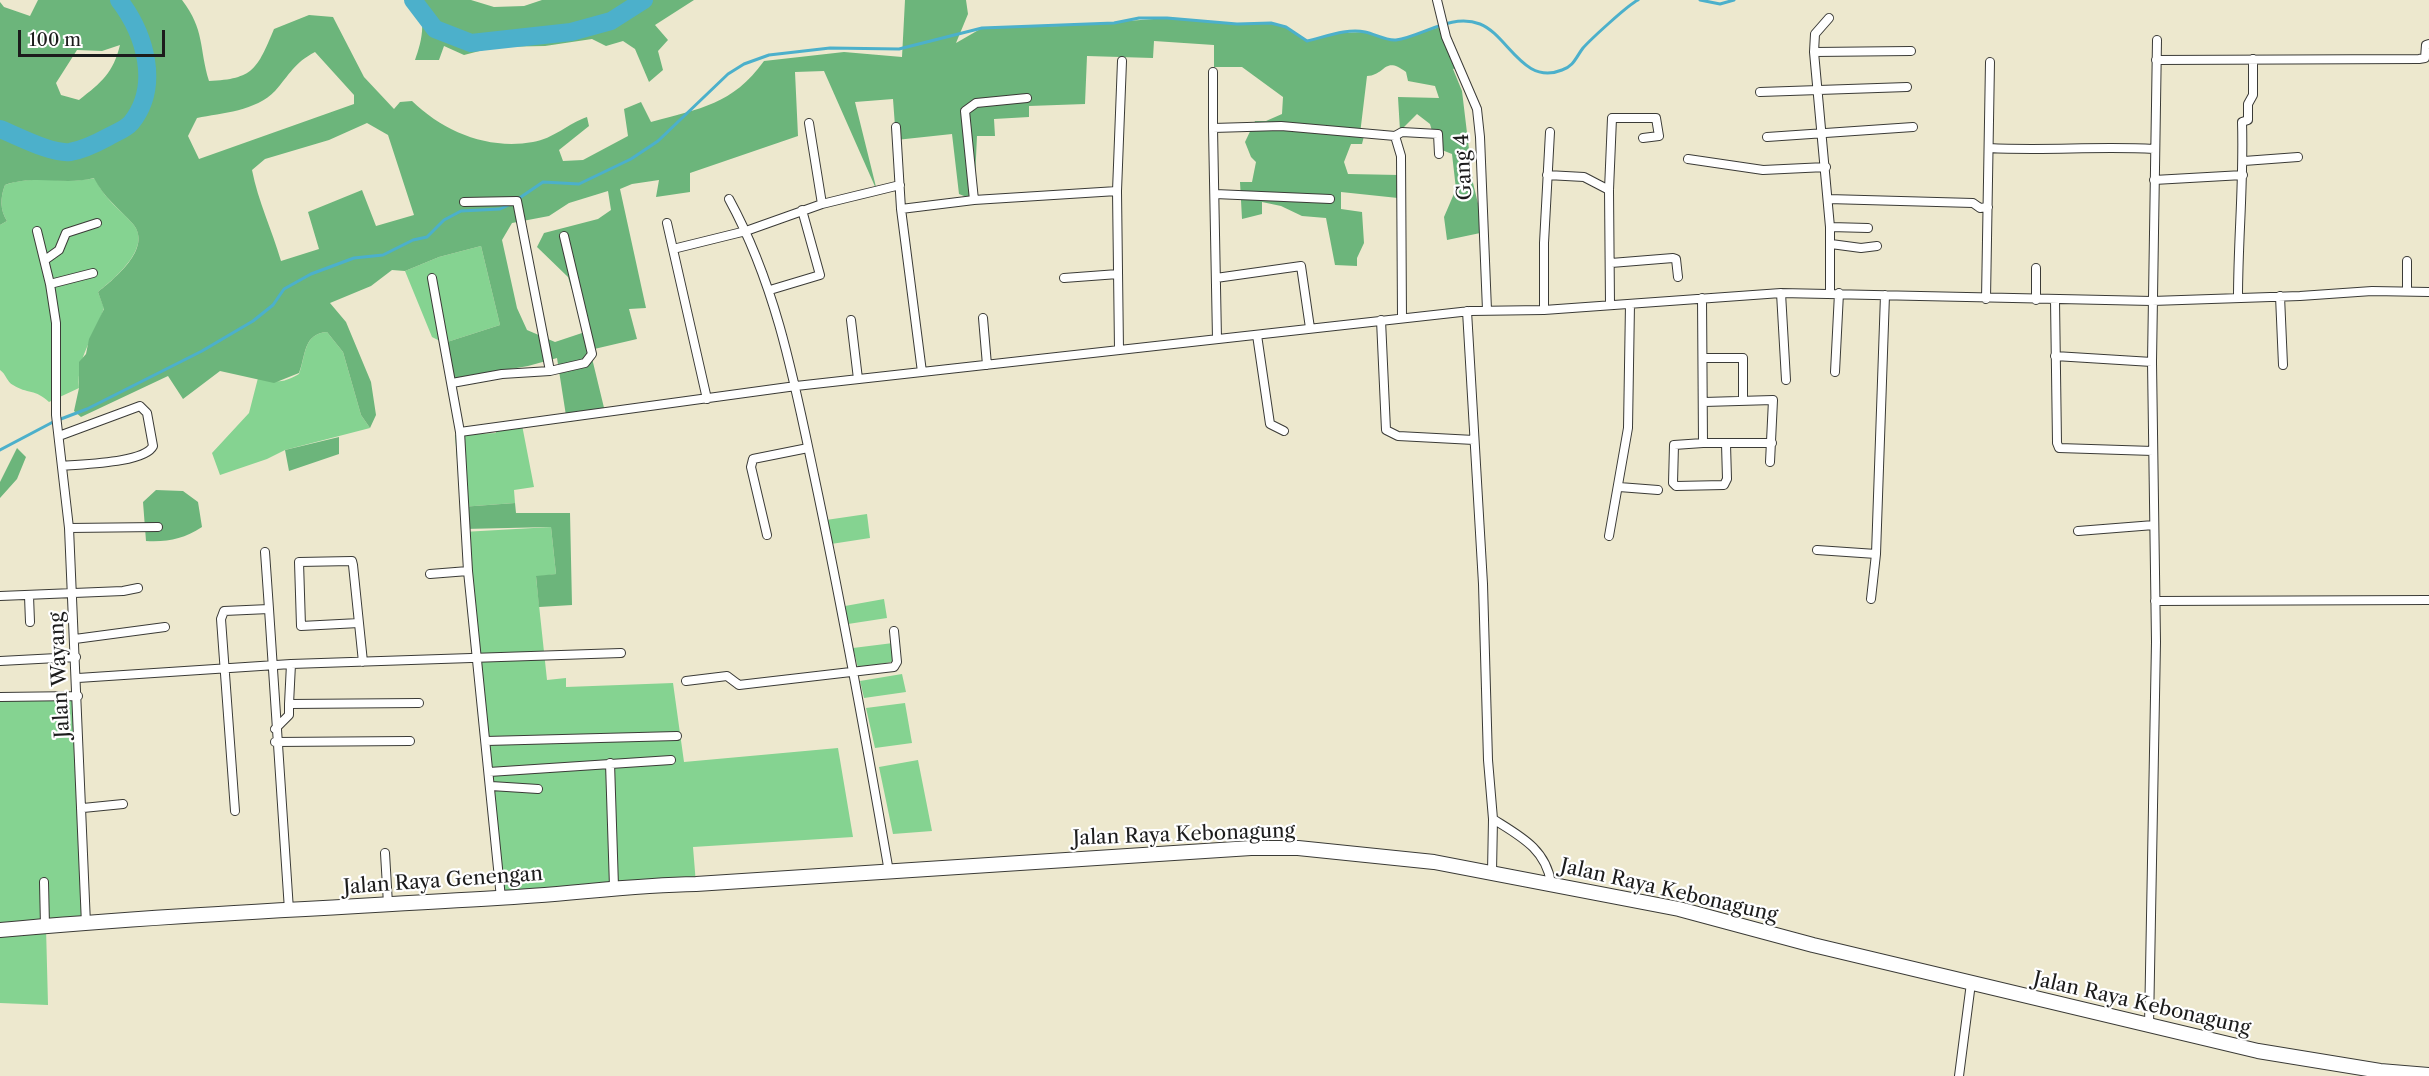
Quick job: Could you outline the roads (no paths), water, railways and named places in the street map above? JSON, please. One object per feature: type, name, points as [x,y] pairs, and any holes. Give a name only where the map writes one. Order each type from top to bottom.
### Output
[{"type":"highway","name":"Jalan Raya Kebonagung","points":[[889,872],[994,863],[1251,848],[1338,852],[1434,862],[1679,909],[1971,983],[2258,1051],[2380,1071],[2429,1075]]},
{"type":"highway","name":"Jalan Raya Genengan","points":[[0,930],[501,898],[614,887],[889,872]]},
{"type":"street","name":"Gang 4","points":[[1437,0],[1444,29],[1476,109],[1480,137],[1484,310]]},
{"type":"street","points":[[1829,18],[1815,34],[1814,52],[1830,227],[1835,372]]},
{"type":"street","points":[[2149,1026],[2155,601],[2152,301],[2157,40]]},
{"type":"street","points":[[2156,60],[2423,59],[2426,45],[2429,44]]},
{"type":"street","points":[[1814,52],[1911,51]]},
{"type":"street","points":[[2238,298],[2238,241],[2243,216],[2244,175],[2242,122],[2248,120],[2248,104],[2253,95],[2253,58]]},
{"type":"street","points":[[1119,350],[1117,191],[1122,61]]},
{"type":"street","points":[[1986,299],[1990,62]]},
{"type":"street","points":[[1213,72],[1217,339]]},
{"type":"street","points":[[1760,92],[1907,87]]},
{"type":"street","points":[[974,200],[965,111],[976,104],[1027,99]]},
{"type":"street","points":[[1610,304],[1609,190],[1612,118],[1656,118],[1659,136],[1643,138]]},
{"type":"street","points":[[809,123],[822,204]]},
{"type":"street","points":[[1214,128],[1281,126],[1395,136],[1402,132],[1438,134],[1439,154]]},
{"type":"street","points":[[896,127],[901,208],[922,372]]},
{"type":"street","points":[[1767,137],[1913,127]]},
{"type":"street","points":[[1544,310],[1550,132]]},
{"type":"street","points":[[1395,136],[1401,156],[1402,318]]},
{"type":"street","points":[[1989,148],[2154,149]]},
{"type":"street","points":[[2244,161],[2298,157]]},
{"type":"street","points":[[1688,159],[1763,170],[1826,167]]},
{"type":"street","points":[[1547,175],[1584,177],[1609,190]]},
{"type":"street","points":[[2154,180],[2244,175]]},
{"type":"street","points":[[673,249],[746,231],[822,204],[900,185]]},
{"type":"street","points":[[901,208],[974,200],[1117,191]]},
{"type":"street","points":[[1215,194],[1330,199]]},
{"type":"street","points":[[729,199],[746,231],[770,290],[796,386],[855,671],[889,872]]},
{"type":"street","points":[[1828,199],[1973,203],[1981,208],[1988,207]]},
{"type":"street","points":[[464,202],[517,201],[550,371]]},
{"type":"street","points":[[770,290],[820,275],[802,210]]},
{"type":"street","points":[[45,260],[59,250],[66,233],[97,223]]},
{"type":"street","points":[[667,224],[707,399]]},
{"type":"street","points":[[1830,227],[1868,228]]},
{"type":"street","name":"Jalan Wayang","points":[[37,231],[50,284],[56,323],[56,415],[69,528],[78,678],[86,924]]},
{"type":"street","points":[[452,383],[502,374],[550,371],[585,363],[592,354],[564,236]]},
{"type":"street","points":[[1831,244],[1861,248],[1877,246]]},
{"type":"street","points":[[1611,263],[1672,258],[1676,259],[1678,277]]},
{"type":"street","points":[[2407,261],[2407,291]]},
{"type":"street","points":[[1216,278],[1301,266],[1310,328]]},
{"type":"street","points":[[2036,268],[2036,300]]},
{"type":"street","points":[[50,284],[93,273]]},
{"type":"street","points":[[1064,278],[1118,274]]},
{"type":"street","points":[[432,278],[460,432],[468,571],[501,898]]},
{"type":"street","points":[[460,432],[796,386],[1468,311],[1544,310],[1781,293],[2152,301],[2429,292]]},
{"type":"street","points":[[1781,293],[1786,380]]},
{"type":"street","points":[[1871,599],[1876,554],[1885,295]]},
{"type":"street","points":[[2280,296],[2283,365]]},
{"type":"street","points":[[1702,298],[1703,443]]},
{"type":"street","points":[[2055,300],[2057,443],[2059,448],[2153,451]]},
{"type":"street","points":[[1609,536],[1619,487],[1629,405],[1630,304]]},
{"type":"street","points":[[1468,311],[1483,586],[1488,760],[1493,819],[1492,872]]},
{"type":"street","points":[[983,318],[987,364]]},
{"type":"street","points":[[851,320],[858,379]]},
{"type":"street","points":[[1381,320],[1386,430],[1398,436],[1474,440]]},
{"type":"street","points":[[1257,334],[1270,424],[1284,431]]},
{"type":"street","points":[[2055,356],[2152,362]]},
{"type":"street","points":[[1704,358],[1743,358],[1743,401]]},
{"type":"street","points":[[1704,402],[1774,401],[1770,462]]},
{"type":"street","points":[[59,436],[140,406],[147,413],[153,446],[151,451],[138,457],[62,466]]},
{"type":"street","points":[[1726,444],[1726,483],[1721,485],[1674,485],[1674,445],[1772,443]]},
{"type":"street","points":[[767,535],[751,467],[753,459],[808,448]]},
{"type":"street","points":[[1619,487],[1658,490]]},
{"type":"street","points":[[2078,531],[2154,525]]},
{"type":"street","points":[[69,528],[158,527]]},
{"type":"street","points":[[1817,550],[1876,554]]},
{"type":"street","points":[[265,552],[273,666],[275,742],[289,910]]},
{"type":"street","points":[[359,623],[301,626],[298,562],[352,561],[359,623],[363,662]]},
{"type":"street","points":[[430,574],[468,571]]},
{"type":"street","points":[[0,596],[73,594],[138,588]]},
{"type":"street","points":[[29,596],[30,622]]},
{"type":"street","points":[[2155,601],[2429,600]]},
{"type":"street","points":[[235,811],[222,614],[230,610],[268,609]]},
{"type":"street","points":[[75,639],[165,627]]},
{"type":"street","points":[[686,681],[728,676],[739,685],[896,665],[894,631]]},
{"type":"street","points":[[78,678],[291,664],[477,660],[621,653]]},
{"type":"street","points":[[0,661],[76,657]]},
{"type":"street","points":[[275,729],[289,715],[291,664]]},
{"type":"street","points":[[0,697],[78,696]]},
{"type":"street","points":[[289,704],[418,703]]},
{"type":"street","points":[[486,741],[677,736]]},
{"type":"street","points":[[275,742],[410,741]]},
{"type":"street","points":[[489,772],[670,760]]},
{"type":"street","points":[[610,763],[614,887]]},
{"type":"street","points":[[491,786],[538,789]]},
{"type":"street","points":[[83,808],[123,804]]},
{"type":"street","points":[[1493,819],[1541,854],[1550,870],[1551,883]]},
{"type":"street","points":[[385,853],[388,904]]},
{"type":"street","points":[[44,882],[45,926]]},
{"type":"street","points":[[1959,1076],[1971,983]]},
{"type":"waterway","points":[[0,129],[44,147],[70,152],[99,142],[131,123],[140,108],[145,93],[146,60],[136,28],[119,0]]},
{"type":"waterway","points":[[413,0],[435,29],[471,43],[571,32],[611,21],[644,0]]},
{"type":"waterway","points":[[518,199],[543,182],[579,184],[631,159],[658,141],[728,74],[744,64],[769,55],[830,48],[899,49],[982,28],[1114,23],[1139,18],[1237,24],[1271,23],[1286,27],[1307,41],[1343,32],[1358,31],[1396,40],[1448,23],[1469,21],[1490,30],[1526,65],[1537,71],[1548,73],[1569,66],[1594,37],[1638,0]]},
{"type":"waterway","points":[[1700,0],[1720,4],[1734,0]]},
{"type":"waterway","points":[[0,450],[53,422],[87,409],[202,351],[253,321],[273,305],[284,289],[311,274],[354,258],[383,255],[413,240],[427,237],[444,220],[461,211],[500,209],[511,204]]}]
